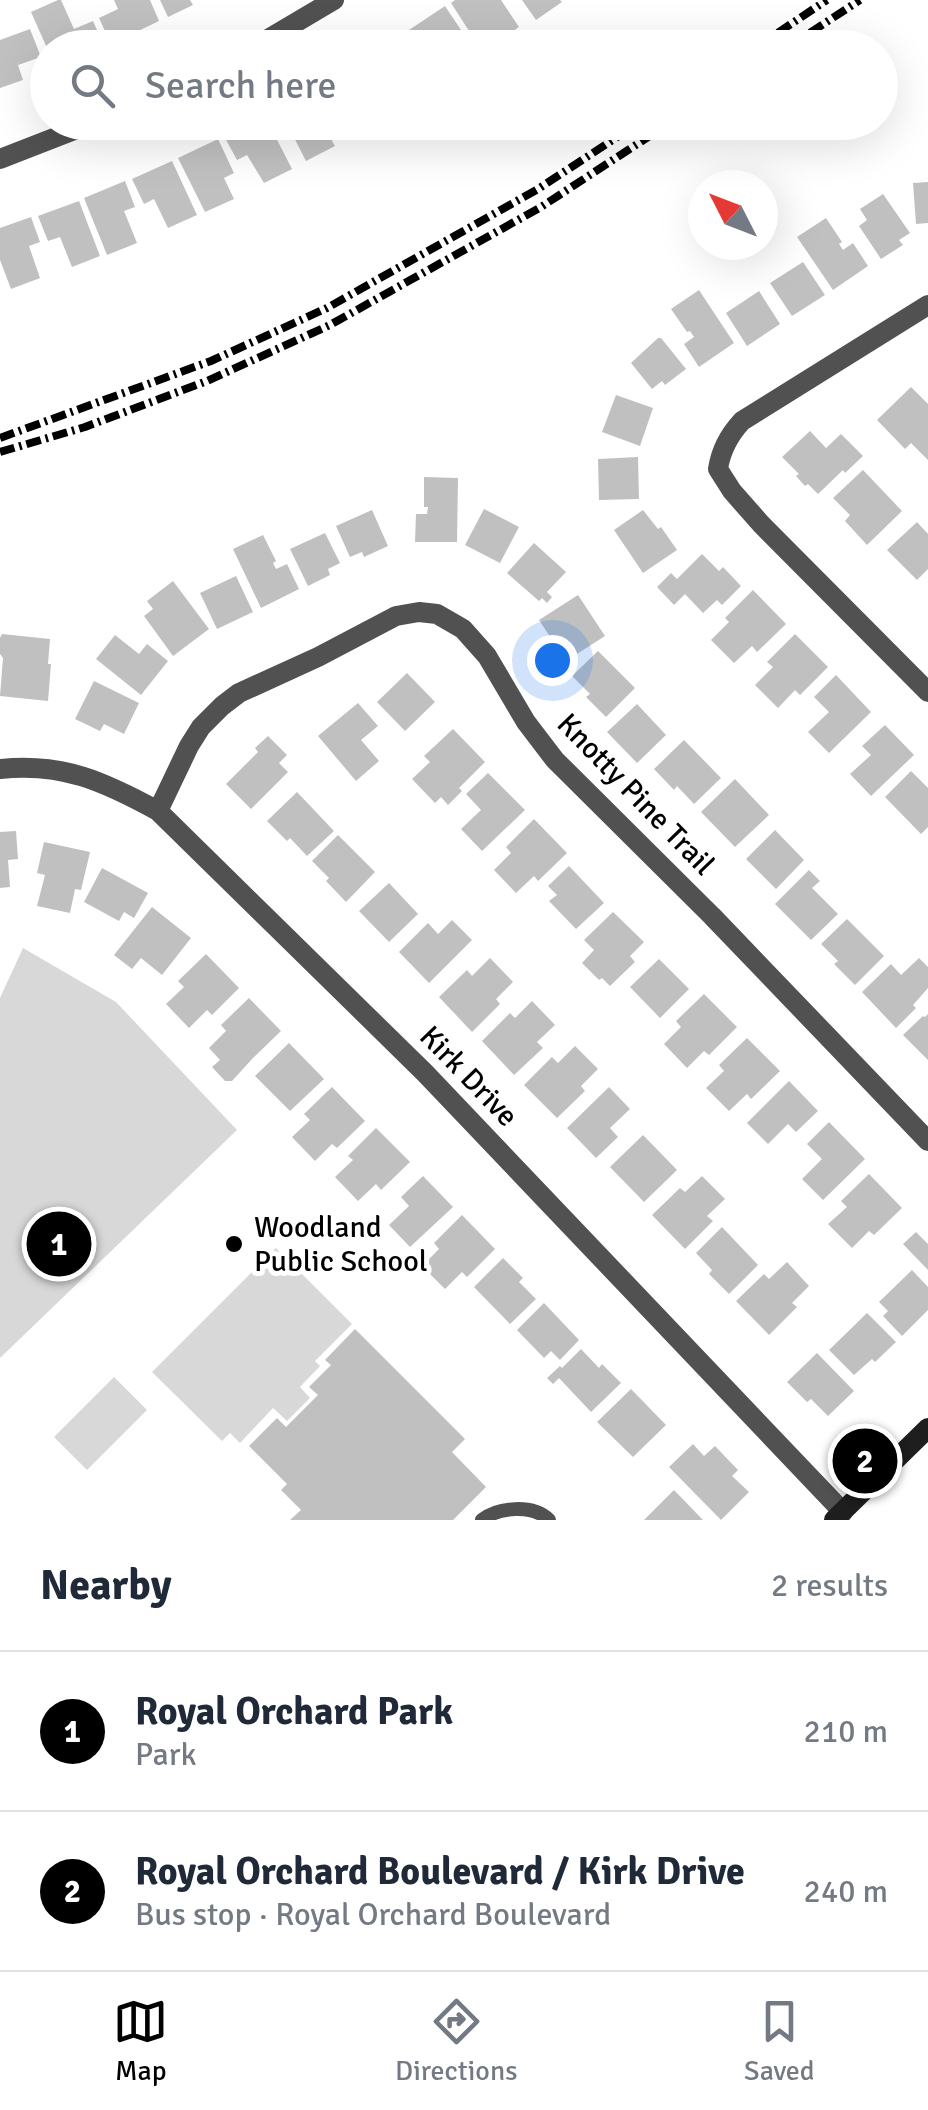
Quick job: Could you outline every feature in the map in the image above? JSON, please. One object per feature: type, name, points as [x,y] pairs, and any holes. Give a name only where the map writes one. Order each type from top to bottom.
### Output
[{"type":"street","points":[[283,30],[334,0]]},
{"type":"street","points":[[0,159],[49,140]]},
{"type":"street","points":[[928,305],[742,421],[725,445],[718,468],[761,524],[928,692]]},
{"type":"street","name":"Knotty Pine Trail","points":[[158,811],[189,746],[222,706],[239,693],[396,616],[437,614],[463,628],[488,656],[526,722],[555,760],[712,916],[928,1142]]},
{"type":"street","name":"Kirk Drive","points":[[0,769],[54,768],[118,789],[158,811],[425,1072],[838,1516]]},
{"type":"street","points":[[838,1516],[928,1428]]},
{"type":"lane","points":[[482,1520],[487,1515],[519,1509],[542,1514],[549,1520]]},
{"type":"shaded area","points":[[23,948],[116,1002],[237,1130],[0,1358],[0,998]]},
{"type":"shaded area","points":[[276,1248],[352,1324],[315,1361],[320,1366],[300,1387],[310,1398],[287,1421],[273,1408],[240,1443],[230,1433],[222,1441],[152,1372]]},
{"type":"shaded area","points":[[114,1377],[147,1410],[87,1470],[54,1437]]},
{"type":"building","points":[[61,0],[74,29],[93,21],[97,30],[39,30],[31,12]]},
{"type":"building","points":[[114,0],[150,0],[159,21],[140,30],[105,30],[99,18],[118,9]]},
{"type":"building","points":[[160,0],[190,0],[193,5],[168,17]]},
{"type":"building","points":[[501,0],[519,27],[468,30],[451,3]]},
{"type":"building","points":[[522,0],[560,0],[562,2],[536,20]]},
{"type":"building","points":[[445,6],[461,30],[409,30]]},
{"type":"building","points":[[30,30],[30,61],[18,65],[23,80],[0,88],[0,40]]},
{"type":"building","points":[[218,140],[234,173],[224,178],[234,199],[205,212],[178,158]]},
{"type":"building","points":[[226,140],[277,140],[292,169],[264,183],[247,155],[237,160]]},
{"type":"building","points":[[295,140],[332,140],[335,146],[306,161]]},
{"type":"building","points":[[172,161],[197,215],[168,228],[154,199],[144,204],[132,179]]},
{"type":"building","points":[[125,181],[135,207],[124,211],[137,243],[107,255],[84,198]]},
{"type":"building","points":[[928,182],[928,223],[916,224],[913,183]]},
{"type":"building","points":[[883,194],[910,233],[899,240],[903,245],[881,259],[859,226],[867,220],[860,209]]},
{"type":"building","points":[[79,201],[100,256],[72,267],[60,237],[48,241],[38,216]]},
{"type":"building","points":[[31,217],[40,242],[29,246],[40,278],[11,289],[0,260],[0,228]]},
{"type":"building","points":[[826,218],[843,250],[853,243],[868,266],[833,290],[797,237]]},
{"type":"building","points":[[803,262],[825,295],[792,316],[770,283]]},
{"type":"building","points":[[699,290],[734,343],[699,367],[684,344],[694,337],[671,309]]},
{"type":"building","points":[[759,291],[780,324],[747,346],[726,313]]},
{"type":"building","points":[[658,338],[686,369],[665,385],[662,381],[652,389],[631,363]]},
{"type":"building","points":[[911,387],[928,404],[928,460],[911,443],[905,449],[877,420]]},
{"type":"building","points":[[616,395],[653,408],[640,446],[602,432]]},
{"type":"building","points":[[810,431],[826,448],[841,434],[863,456],[818,494],[808,484],[805,486],[782,457]]},
{"type":"building","points":[[638,457],[639,499],[599,500],[598,459]]},
{"type":"building","points":[[863,470],[902,511],[867,545],[845,521],[850,515],[833,498]]},
{"type":"building","points":[[424,477],[458,478],[457,542],[415,542],[416,514],[427,514],[428,507],[424,507]]},
{"type":"building","points":[[484,509],[519,527],[500,563],[465,545]]},
{"type":"building","points":[[372,510],[388,546],[364,557],[362,552],[350,557],[336,526]]},
{"type":"building","points":[[643,510],[677,550],[643,573],[614,530]]},
{"type":"building","points":[[917,522],[928,534],[928,569],[917,580],[887,550]]},
{"type":"building","points":[[325,533],[340,563],[328,569],[330,575],[308,586],[290,549]]},
{"type":"building","points":[[263,535],[276,569],[287,564],[299,589],[261,608],[233,549]]},
{"type":"building","points":[[534,543],[566,572],[547,592],[552,597],[547,603],[542,598],[539,601],[507,573]]},
{"type":"building","points":[[702,554],[719,571],[723,567],[741,586],[722,605],[717,600],[703,613],[685,594],[674,605],[657,587],[671,573],[677,579]]},
{"type":"building","points":[[236,576],[253,612],[217,629],[200,593]]},
{"type":"building","points":[[173,581],[209,629],[173,656],[144,616],[153,609],[147,601]]},
{"type":"building","points":[[753,590],[786,624],[757,652],[752,646],[734,663],[711,640],[729,622],[725,618]]},
{"type":"building","points":[[578,595],[605,636],[566,661],[539,620]]},
{"type":"building","points":[[2,634],[50,639],[48,701],[0,696]]},
{"type":"building","points":[[795,634],[828,667],[800,695],[795,690],[778,708],[755,685],[773,667],[767,662]]},
{"type":"building","points":[[115,635],[139,654],[147,644],[168,661],[141,695],[96,659]]},
{"type":"building","points":[[598,651],[635,688],[606,717],[572,676]]},
{"type":"building","points":[[407,673],[435,702],[405,731],[377,702]]},
{"type":"building","points":[[836,675],[871,712],[829,753],[808,732],[829,712],[814,697]]},
{"type":"building","points":[[94,681],[139,703],[124,734],[104,724],[100,731],[75,719]]},
{"type":"building","points":[[358,703],[378,726],[361,740],[379,761],[356,781],[318,736]]},
{"type":"building","points":[[637,704],[666,735],[637,763],[607,732]]},
{"type":"building","points":[[885,725],[914,755],[871,796],[850,774],[871,755],[862,746]]},
{"type":"building","points":[[453,729],[485,762],[448,805],[441,797],[435,803],[412,779],[430,762],[424,756]]},
{"type":"building","points":[[268,736],[287,755],[279,763],[288,772],[251,809],[226,784],[258,752],[255,748]]},
{"type":"building","points":[[684,740],[721,778],[694,804],[654,769]]},
{"type":"building","points":[[911,771],[928,788],[928,827],[921,834],[885,797]]},
{"type":"building","points":[[488,773],[525,810],[482,851],[461,829],[481,810],[466,794]]},
{"type":"building","points":[[735,779],[769,815],[735,847],[701,812]]},
{"type":"building","points":[[297,792],[334,831],[307,856],[267,821]]},
{"type":"building","points":[[534,819],[567,853],[538,881],[534,876],[516,893],[494,870],[511,853],[506,847]]},
{"type":"building","points":[[775,830],[804,860],[776,889],[746,859]]},
{"type":"building","points":[[16,831],[18,859],[8,860],[10,887],[0,888],[0,832]]},
{"type":"building","points":[[338,835],[375,872],[346,902],[312,861]]},
{"type":"building","points":[[44,842],[90,852],[81,890],[75,889],[70,913],[37,906],[45,875],[37,873]]},
{"type":"building","points":[[569,866],[604,903],[576,929],[549,901],[557,895],[548,886]]},
{"type":"building","points":[[102,868],[148,893],[134,918],[124,912],[119,921],[84,902]]},
{"type":"building","points":[[809,870],[820,881],[812,888],[838,914],[811,940],[775,904]]},
{"type":"building","points":[[389,883],[418,914],[389,942],[359,911]]},
{"type":"building","points":[[152,907],[191,938],[162,975],[141,958],[132,969],[114,955]]},
{"type":"building","points":[[613,912],[644,942],[630,956],[635,962],[610,986],[582,963],[594,950],[584,940]]},
{"type":"building","points":[[847,919],[884,956],[855,985],[821,944]]},
{"type":"building","points":[[452,920],[472,940],[429,983],[399,952],[428,923],[438,934]]},
{"type":"building","points":[[206,954],[239,988],[212,1015],[207,1010],[189,1028],[166,1004],[184,987],[178,981]]},
{"type":"building","points":[[490,958],[513,982],[496,999],[500,1004],[472,1032],[439,997],[467,970],[472,976]]},
{"type":"building","points":[[919,958],[928,967],[928,988],[913,1005],[916,1008],[896,1028],[862,992],[891,964],[901,975]]},
{"type":"building","points":[[659,959],[689,989],[660,1018],[630,987]]},
{"type":"building","points":[[704,994],[737,1027],[709,1055],[704,1051],[687,1068],[664,1044],[681,1027],[676,1021]]},
{"type":"building","points":[[249,998],[281,1031],[232,1081],[225,1081],[212,1067],[220,1060],[209,1048],[226,1031],[221,1025]]},
{"type":"building","points":[[532,1001],[555,1025],[537,1042],[543,1048],[514,1075],[482,1041],[510,1013],[515,1018]]},
{"type":"building","points":[[928,1014],[928,1060],[903,1035]]},
{"type":"building","points":[[747,1038],[780,1071],[751,1099],[747,1094],[729,1111],[706,1088],[724,1071],[719,1065]]},
{"type":"building","points":[[289,1043],[324,1079],[290,1111],[255,1076]]},
{"type":"building","points":[[575,1046],[598,1069],[581,1086],[585,1091],[557,1118],[524,1085],[552,1057],[558,1063]]},
{"type":"building","points":[[789,1081],[818,1111],[796,1132],[788,1124],[768,1144],[747,1123]]},
{"type":"building","points":[[332,1087],[365,1121],[337,1148],[332,1144],[315,1161],[292,1137],[310,1120],[304,1114]]},
{"type":"building","points":[[609,1087],[630,1109],[610,1128],[618,1137],[596,1158],[567,1128]]},
{"type":"building","points":[[829,1122],[865,1159],[823,1200],[802,1179],[822,1159],[807,1144]]},
{"type":"building","points":[[376,1128],[410,1162],[381,1190],[376,1184],[358,1201],[335,1177],[353,1160],[348,1156]]},
{"type":"building","points":[[643,1135],[677,1170],[644,1202],[610,1167]]},
{"type":"building","points":[[869,1174],[902,1208],[874,1235],[869,1231],[852,1248],[828,1224],[847,1207],[841,1201]]},
{"type":"building","points":[[423,1176],[453,1207],[410,1247],[389,1225],[409,1206],[401,1197]]},
{"type":"building","points":[[702,1176],[725,1199],[707,1216],[713,1221],[685,1249],[652,1215],[680,1188],[685,1192]]},
{"type":"building","points":[[462,1215],[495,1249],[467,1277],[462,1272],[445,1289],[422,1266],[439,1249],[434,1243]]},
{"type":"building","points":[[722,1227],[758,1265],[729,1294],[709,1274],[712,1270],[696,1253]]},
{"type":"building","points":[[916,1232],[928,1244],[928,1270],[903,1244]]},
{"type":"building","points":[[503,1258],[523,1278],[519,1282],[536,1299],[510,1324],[474,1287]]},
{"type":"building","points":[[787,1262],[809,1286],[792,1303],[797,1307],[769,1335],[736,1301],[764,1274],[769,1279]]},
{"type":"building","points":[[912,1270],[928,1287],[928,1310],[902,1336],[883,1316],[888,1311],[879,1302]]},
{"type":"building","points":[[544,1303],[579,1340],[560,1360],[551,1351],[544,1358],[517,1330]]},
{"type":"building","points":[[867,1313],[896,1342],[854,1375],[829,1350]]},
{"type":"building","points":[[355,1329],[465,1439],[452,1452],[486,1487],[453,1520],[290,1520],[301,1510],[281,1490],[287,1484],[249,1446],[277,1418],[286,1427],[318,1395],[309,1387],[331,1365],[325,1360]]},
{"type":"building","points":[[581,1349],[621,1383],[591,1412],[559,1378],[553,1384],[547,1378]]},
{"type":"building","points":[[817,1353],[854,1391],[828,1416],[787,1382]]},
{"type":"building","points":[[631,1389],[666,1425],[633,1457],[597,1422]]},
{"type":"building","points":[[693,1444],[704,1456],[715,1446],[738,1470],[732,1476],[749,1492],[721,1520],[669,1467]]},
{"type":"building","points":[[674,1490],[703,1520],[644,1520]]},
{"type":"railway","points":[[782,30],[827,0]]},
{"type":"railway","points":[[814,30],[860,0]]},
{"type":"railway","points":[[0,438],[211,361],[327,308],[538,189],[613,140]]},
{"type":"railway","points":[[0,452],[85,427],[207,381],[330,325],[541,207],[643,140]]},
{"type":"place","name":"Royal Orchard Park","points":[[59,1244]]},
{"type":"place","name":"Woodland Public School","points":[[234,1244]]},
{"type":"place","name":"Royal Orchard Boulevard / Kirk Drive","points":[[865,1461]]}]
